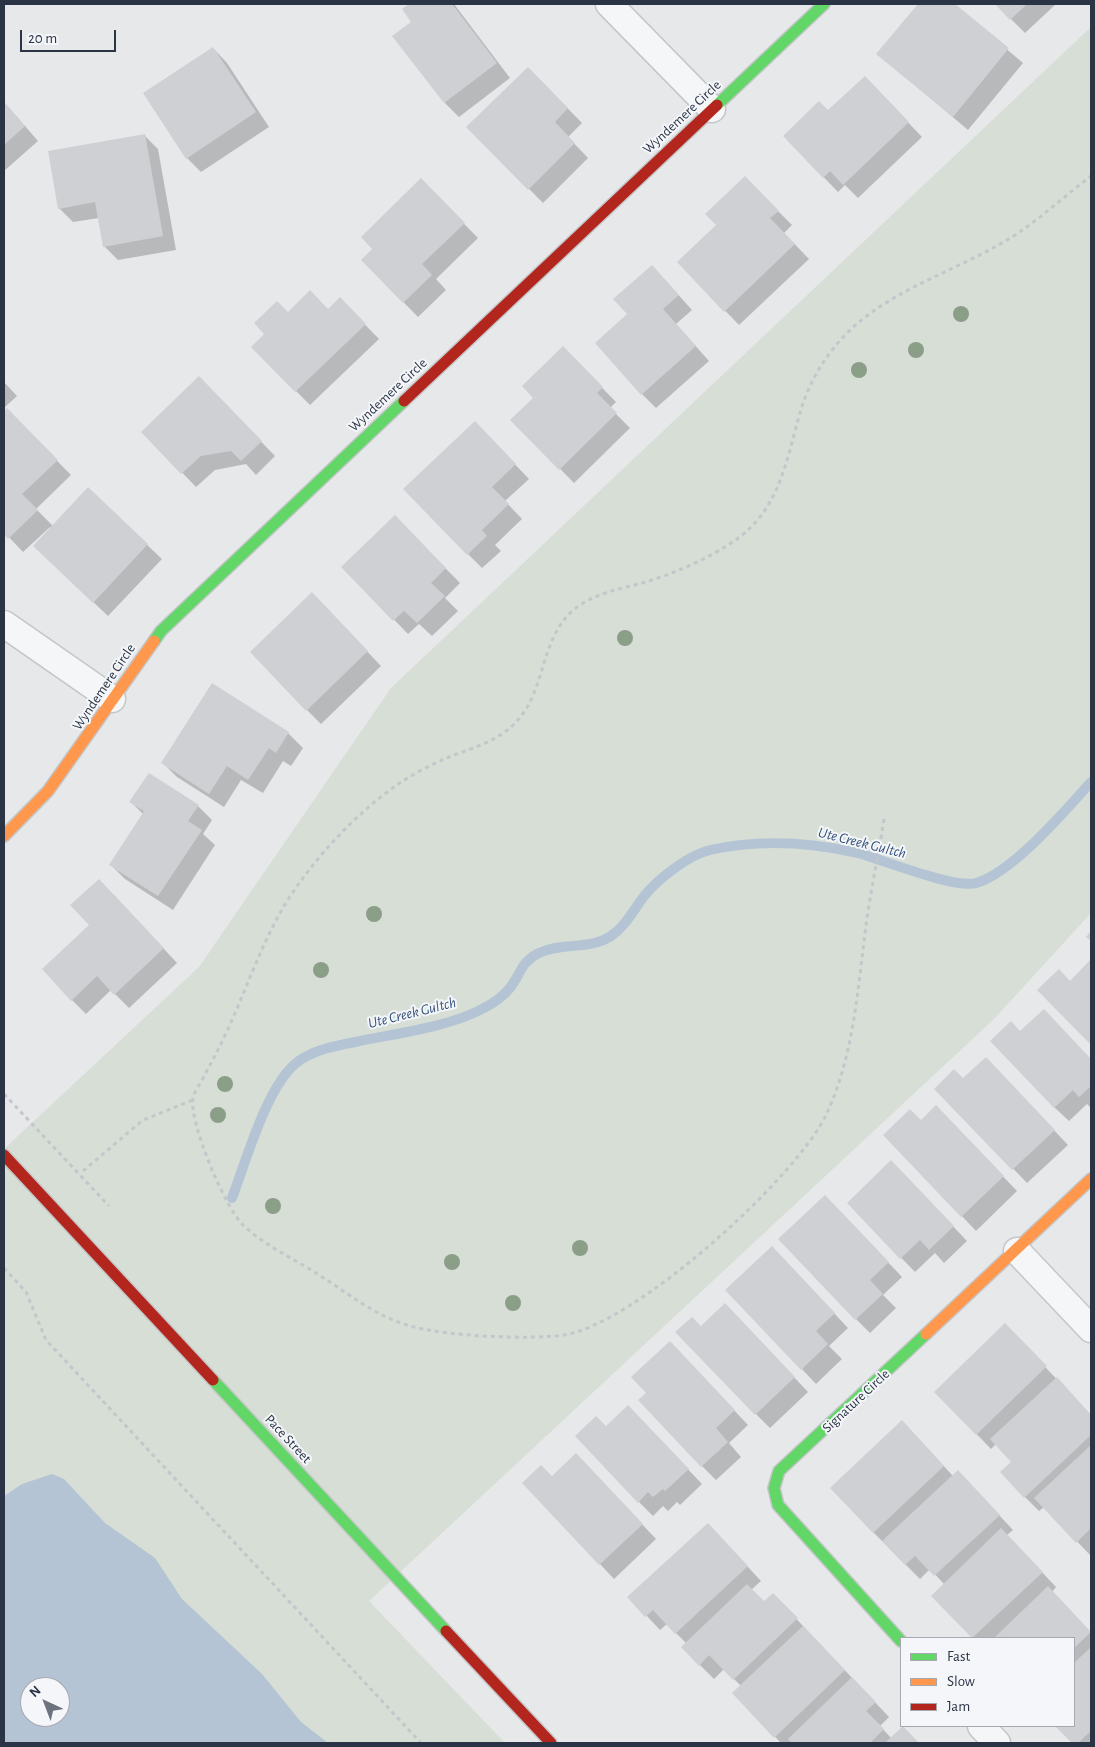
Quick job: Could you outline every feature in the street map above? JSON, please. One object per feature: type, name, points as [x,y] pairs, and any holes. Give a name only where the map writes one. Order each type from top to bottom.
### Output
[{"type":"street","points":[[609,4],[712,109]]},
{"type":"street","name":"Wyndemere Circle","points":[[4,836],[48,791],[71,762],[112,699],[161,631],[824,4]]},
{"type":"street","points":[[4,624],[112,699]]},
{"type":"street","name":"Pace Street","points":[[4,1155],[551,1743]]},
{"type":"street","name":"Signature Circle","points":[[900,1640],[778,1505],[773,1488],[774,1480],[779,1471],[1017,1251],[1091,1179]]},
{"type":"street","points":[[1017,1251],[1091,1329]]},
{"type":"street","points":[[982,1727],[997,1743]]},
{"type":"path","points":[[884,819],[873,877],[850,1039],[828,1112],[782,1177],[679,1270],[620,1312],[578,1332],[554,1336],[515,1336],[431,1330],[404,1324],[370,1309],[264,1241],[241,1223],[226,1203],[200,1134],[193,1100],[284,907],[309,871],[341,835],[372,805],[403,781],[444,760],[482,745],[516,723],[530,705],[552,640],[569,614],[579,606],[612,590],[657,578],[712,554],[736,540],[753,526],[768,508],[776,493],[792,446],[804,401],[814,376],[833,349],[856,324],[887,302],[1016,235],[1091,176]]},
{"type":"path","points":[[4,1094],[109,1206]]},
{"type":"path","points":[[84,1171],[143,1120],[193,1100]]},
{"type":"path","points":[[4,1268],[26,1292],[46,1340],[421,1743]]},
{"type":"shaded area","points":[[1091,27],[1091,913],[994,1019],[369,1601],[505,1743],[4,1743],[4,1149],[199,967],[391,688]]},
{"type":"water","points":[[52,1474],[64,1479],[105,1523],[155,1558],[182,1599],[262,1674],[301,1722],[328,1743],[4,1743],[4,1496],[22,1484]]},
{"type":"building","points":[[409,4],[452,4],[497,63],[444,103],[392,36],[411,22],[402,9]]},
{"type":"building","points":[[918,4],[955,4],[1009,48],[953,117],[876,54]]},
{"type":"building","points":[[995,4],[1027,4],[1010,20]]},
{"type":"building","points":[[213,47],[256,112],[186,159],[143,93]]},
{"type":"building","points":[[528,67],[568,108],[555,122],[575,143],[528,190],[466,127]]},
{"type":"building","points":[[865,76],[909,122],[843,185],[830,171],[823,178],[783,136],[819,101],[828,110]]},
{"type":"building","points":[[4,102],[25,126],[4,145]]},
{"type":"building","points":[[145,134],[163,236],[103,247],[95,202],[58,209],[48,151]]},
{"type":"building","points":[[745,176],[779,211],[770,218],[795,244],[724,312],[677,262],[716,225],[705,214]]},
{"type":"building","points":[[421,178],[465,223],[422,264],[432,275],[403,303],[361,260],[372,249],[361,237]]},
{"type":"building","points":[[652,265],[679,295],[663,309],[696,346],[641,395],[595,343],[627,314],[613,299]]},
{"type":"building","points":[[310,290],[328,309],[340,297],[366,324],[295,392],[251,347],[264,334],[254,323],[277,301],[288,312]]},
{"type":"building","points":[[563,346],[603,387],[597,393],[617,413],[559,470],[510,420],[533,398],[522,386]]},
{"type":"building","points":[[199,376],[262,441],[241,461],[231,451],[201,456],[181,474],[141,432]]},
{"type":"building","points":[[7,408],[58,460],[22,494],[38,510],[8,539],[4,534],[4,411]]},
{"type":"building","points":[[475,421],[516,464],[492,487],[509,504],[482,530],[487,536],[467,555],[403,489]]},
{"type":"building","points":[[88,487],[148,544],[93,603],[33,546]]},
{"type":"building","points":[[395,515],[446,568],[431,583],[445,596],[417,623],[404,611],[393,621],[341,567]]},
{"type":"building","points":[[312,592],[368,651],[306,711],[250,652]]},
{"type":"building","points":[[212,683],[289,732],[276,753],[269,748],[248,780],[227,766],[209,794],[161,763]]},
{"type":"building","points":[[149,773],[199,805],[188,821],[202,830],[158,896],[109,865],[144,811],[129,802]]},
{"type":"building","points":[[99,879],[164,948],[114,995],[97,976],[71,1001],[42,969],[89,925],[70,905]]},
{"type":"building","points":[[1091,931],[1091,941],[1086,937]]},
{"type":"building","points":[[1090,960],[1091,1045],[1037,990],[1059,969],[1070,981]]},
{"type":"building","points":[[1044,1009],[1091,1059],[1091,1086],[1079,1097],[1073,1090],[1054,1108],[990,1041],[1011,1021],[1020,1031]]},
{"type":"building","points":[[986,1057],[1055,1130],[1012,1170],[934,1089],[954,1069],[963,1078]]},
{"type":"building","points":[[936,1105],[1004,1176],[961,1217],[883,1135],[910,1109],[921,1120]]},
{"type":"building","points":[[891,1160],[954,1226],[929,1250],[920,1240],[900,1259],[847,1203]]},
{"type":"building","points":[[825,1195],[889,1262],[870,1280],[883,1294],[855,1320],[778,1239]]},
{"type":"building","points":[[772,1246],[835,1313],[816,1331],[828,1344],[801,1370],[725,1290]]},
{"type":"building","points":[[725,1303],[795,1377],[755,1415],[675,1332],[692,1317],[701,1326]]},
{"type":"building","points":[[1005,1323],[1047,1366],[976,1435],[934,1392]]},
{"type":"building","points":[[670,1341],[735,1410],[716,1428],[728,1442],[701,1467],[638,1400],[646,1393],[631,1377]]},
{"type":"building","points":[[1057,1377],[1091,1415],[1091,1435],[1024,1498],[1000,1472],[1011,1462],[990,1439]]},
{"type":"building","points":[[628,1405],[689,1469],[665,1491],[663,1489],[653,1497],[648,1492],[638,1503],[575,1436],[596,1416],[606,1426]]},
{"type":"building","points":[[902,1420],[944,1466],[873,1533],[830,1488]]},
{"type":"building","points":[[1091,1445],[1091,1528],[1076,1543],[1034,1498]]},
{"type":"building","points":[[576,1453],[643,1524],[599,1565],[522,1483],[541,1465],[552,1476]]},
{"type":"building","points":[[958,1470],[1000,1515],[934,1576],[915,1556],[905,1565],[882,1541]]},
{"type":"building","points":[[708,1523],[748,1566],[675,1634],[653,1610],[645,1617],[627,1597]]},
{"type":"building","points":[[1001,1528],[1043,1572],[973,1637],[931,1596]]},
{"type":"building","points":[[747,1584],[764,1601],[773,1593],[798,1618],[733,1680],[709,1655],[699,1666],[681,1647]]},
{"type":"building","points":[[1048,1586],[1091,1632],[1075,1647],[1075,1637],[995,1637]]},
{"type":"building","points":[[803,1626],[845,1670],[774,1738],[732,1693]]},
{"type":"building","points":[[1091,1647],[1091,1731],[1078,1743],[1072,1743],[1056,1727],[1075,1727],[1075,1662]]},
{"type":"building","points":[[852,1677],[876,1702],[866,1711],[884,1729],[870,1743],[792,1743],[788,1739]]},
{"type":"building","points":[[904,1727],[919,1743],[885,1743]]},
{"type":"waterway","name":"Ute Creek Gultch","points":[[232,1198],[250,1146],[266,1108],[275,1090],[295,1064],[321,1050],[453,1021],[484,1008],[507,992],[528,960],[539,953],[557,948],[594,943],[611,936],[625,922],[651,888],[675,868],[693,857],[710,850],[747,844],[803,844],[858,853],[952,882],[976,883],[1006,867],[1022,854],[1053,824],[1091,782]]},
{"type":"traffic: fast","points":[[717,105],[824,4]]},
{"type":"traffic: fast","points":[[154,641],[161,631],[404,401]]},
{"type":"traffic: fast","points":[[900,1640],[778,1505],[774,1488],[779,1471],[926,1334]]},
{"type":"traffic: fast","points":[[213,1380],[446,1631]]},
{"type":"traffic: slow","points":[[4,836],[48,791],[154,641]]},
{"type":"traffic: slow","points":[[926,1334],[1091,1179]]},
{"type":"traffic: jam","points":[[404,401],[717,105]]},
{"type":"traffic: jam","points":[[4,1155],[213,1380]]},
{"type":"traffic: jam","points":[[446,1631],[551,1743]]}]
